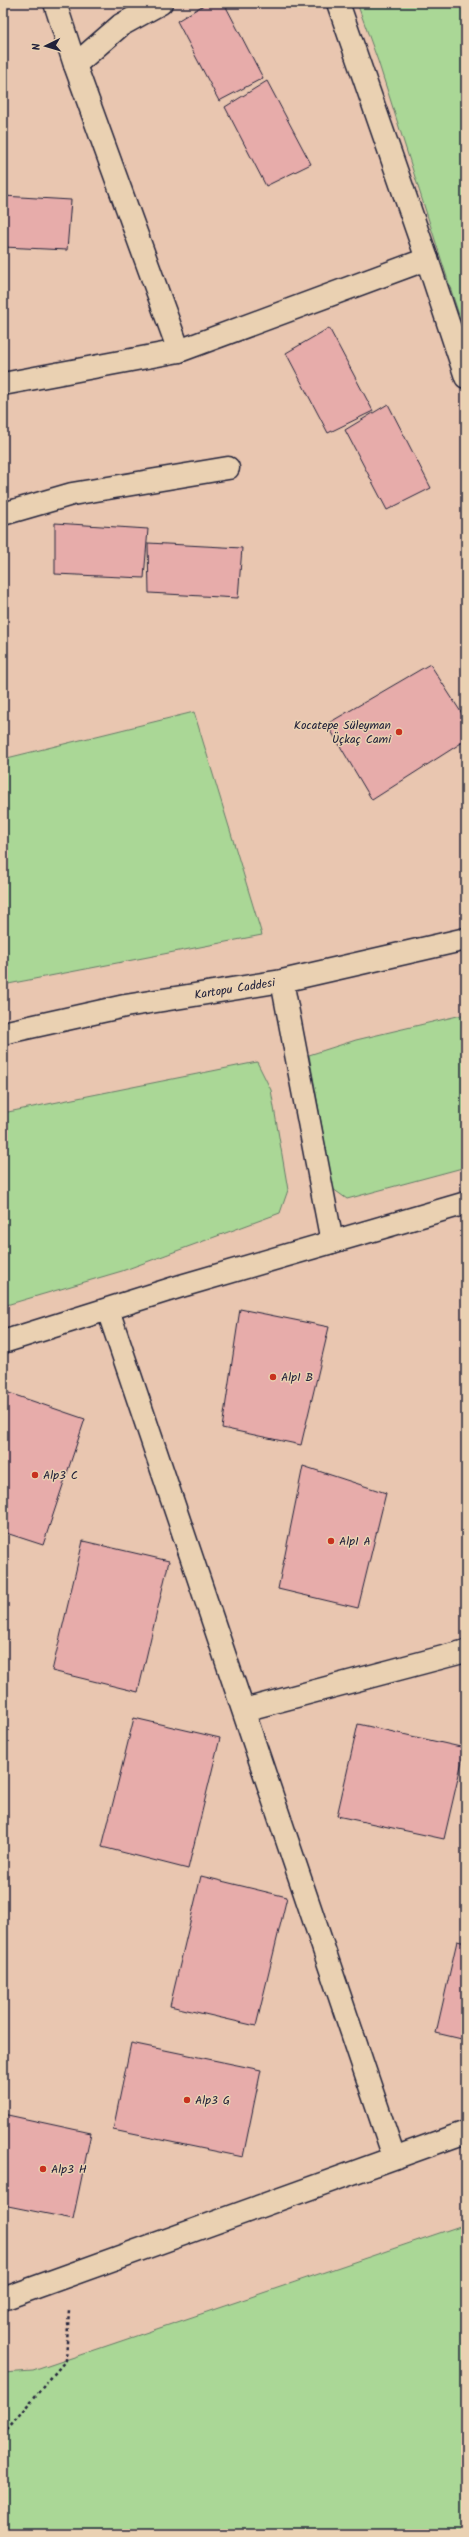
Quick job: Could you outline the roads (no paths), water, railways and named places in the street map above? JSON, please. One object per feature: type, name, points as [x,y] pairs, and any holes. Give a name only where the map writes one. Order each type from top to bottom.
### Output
[{"type":"street","points":[[56,3],[75,65],[178,350]]},
{"type":"street","points":[[75,65],[121,25],[161,3]]},
{"type":"street","points":[[344,5],[466,377]]},
{"type":"street","points":[[3,384],[178,350],[427,259]]},
{"type":"street","points":[[3,514],[72,494],[228,468]]},
{"type":"street","name":"Kartopu Caddesi","points":[[3,1033],[125,1006],[282,981],[466,939]]},
{"type":"street","points":[[282,981],[332,1242]]},
{"type":"street","points":[[3,1342],[181,1286],[466,1203]]},
{"type":"street","points":[[108,1310],[394,2157]]},
{"type":"street","points":[[244,1710],[466,1651]]},
{"type":"street","points":[[3,2299],[466,2132]]},
{"type":"place","name":"Kocatepe Süleyman Üçkaç Cami","points":[[399,732]]},
{"type":"place","name":"Alp1 B","points":[[273,1377]]},
{"type":"place","name":"Alp3 C","points":[[35,1475]]},
{"type":"place","name":"Alp1 A","points":[[331,1541]]},
{"type":"place","name":"Alp3 G","points":[[187,2100]]},
{"type":"place","name":"Alp3 H","points":[[43,2169]]}]
